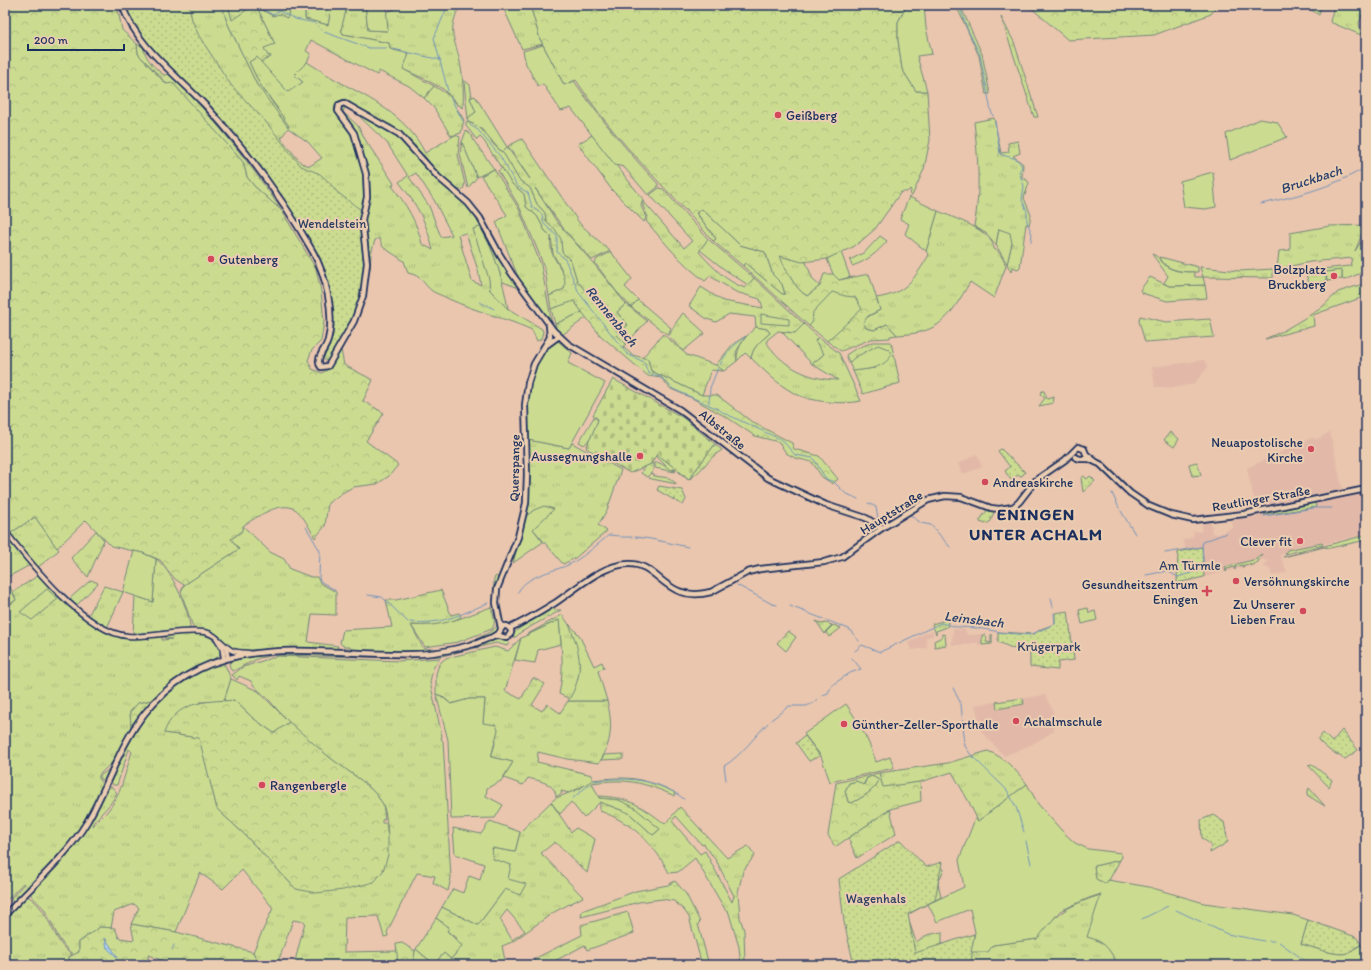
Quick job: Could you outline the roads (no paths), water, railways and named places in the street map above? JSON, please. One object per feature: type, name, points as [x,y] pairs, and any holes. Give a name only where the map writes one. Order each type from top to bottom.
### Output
[{"type":"main road","name":"Albstraße","points":[[122,5],[130,24],[139,38],[206,106],[246,154],[282,203],[312,251],[324,279],[331,322],[328,342],[318,361],[321,366],[326,367],[331,362],[354,321],[363,296],[367,269],[367,252],[362,220],[367,197],[366,174],[354,133],[337,108],[341,104],[347,104],[363,115],[399,134],[438,177],[468,203],[480,218],[500,255],[558,335],[581,353],[680,410],[768,478],[826,505],[866,518],[882,528]]},
{"type":"main road","points":[[549,324],[549,338],[558,335]]},
{"type":"main road","points":[[544,346],[558,335]]},
{"type":"main road","name":"Querspange","points":[[503,627],[496,603],[498,585],[518,537],[526,503],[526,405],[528,383],[534,364],[549,338]]},
{"type":"main road","points":[[1080,447],[1084,449],[1085,456],[1080,459],[1074,454],[1077,448],[1080,447]]},
{"type":"main road","name":"Hauptstraße","points":[[500,634],[507,638],[510,630],[596,575],[618,565],[636,565],[645,568],[677,591],[695,596],[711,592],[748,572],[760,569],[824,562],[842,557],[882,528],[928,500],[946,496],[962,497],[991,508],[999,509],[1013,507],[1019,502],[1036,480],[1074,454]]},
{"type":"main road","name":"Reutlinger Straße","points":[[1085,456],[1100,464],[1140,501],[1159,511],[1190,520],[1211,519],[1274,508],[1366,489]]},
{"type":"main road","points":[[5,914],[59,858],[86,824],[107,784],[125,743],[144,713],[169,688],[187,676],[226,658],[249,653],[289,650],[416,654],[461,648],[500,634],[503,627],[510,630]]},
{"type":"street","points":[[5,531],[31,564],[54,587],[82,612],[110,631],[129,636],[199,632],[216,637],[234,652],[249,653]]},
{"type":"street","points":[[216,637],[226,658]]},
{"type":"street","points":[[226,644],[226,658]]},
{"type":"water","points":[[105,938],[118,958],[107,948]]},
{"type":"waterway","points":[[448,5],[434,38],[448,91]]},
{"type":"waterway","points":[[959,5],[967,28],[980,55],[993,116]]},
{"type":"waterway","points":[[262,9],[273,15],[279,11],[295,19],[315,23],[324,32],[369,48],[387,48]]},
{"type":"waterway","points":[[393,49],[441,60]]},
{"type":"waterway","name":"Rennenbach","points":[[450,97],[463,121]]},
{"type":"waterway","points":[[995,121],[1000,154],[1016,159],[1021,163],[1022,167],[1019,172],[1024,186],[1022,200],[1027,211],[1027,222],[1032,234],[1031,242]]},
{"type":"waterway","name":"Rennenbach","points":[[470,125],[478,130],[500,156],[517,186],[528,193],[532,207],[542,214],[544,224],[557,236],[557,252],[565,259],[579,293],[627,354],[644,362],[648,373],[661,377],[673,389],[782,440],[795,455],[813,458],[826,479],[834,482],[845,493],[858,499]]},
{"type":"waterway","name":"Bruckbach","points":[[1261,204],[1302,194],[1328,185],[1366,167]]},
{"type":"waterway","points":[[480,302],[485,305]]},
{"type":"waterway","points":[[487,305],[494,309]]},
{"type":"waterway","points":[[720,365],[730,350],[745,337]]},
{"type":"waterway","points":[[709,403],[710,388],[718,368]]},
{"type":"waterway","points":[[1112,493],[1119,508]]},
{"type":"waterway","name":"Rennenbach","points":[[868,503],[876,507],[878,520]]},
{"type":"waterway","name":"Leinsbach","points":[[1264,516],[1314,508],[1332,508]]},
{"type":"waterway","points":[[1121,511],[1135,534]]},
{"type":"waterway","name":"Rennenbach","points":[[910,515],[921,523],[931,525],[950,547]]},
{"type":"waterway","points":[[306,527],[320,551],[320,581],[335,590]]},
{"type":"waterway","name":"Leinsbach","points":[[1146,575],[1167,571],[1178,577],[1200,570],[1203,561],[1202,542],[1227,533]]},
{"type":"waterway","name":"Leinsbach","points":[[518,592],[523,586],[536,577],[574,562],[609,535],[619,536]]},
{"type":"waterway","name":"Leinsbach","points":[[621,537],[632,537]]},
{"type":"waterway","name":"Leinsbach","points":[[635,537],[688,547]]},
{"type":"waterway","points":[[1165,553],[1200,547]]},
{"type":"waterway","points":[[48,579],[74,603]]},
{"type":"waterway","name":"Leinsbach","points":[[737,585],[772,604],[777,605]]},
{"type":"waterway","name":"Leinsbach","points":[[368,595],[382,597],[408,622]]},
{"type":"waterway","name":"Leinsbach","points":[[1051,598],[1053,607]]},
{"type":"waterway","name":"Leinsbach","points":[[410,622],[421,623],[450,618],[488,603]]},
{"type":"waterway","points":[[76,606],[88,615]]},
{"type":"waterway","name":"Leinsbach","points":[[790,606],[849,629],[859,641]]},
{"type":"waterway","name":"Leinsbach","points":[[855,651],[862,645],[880,652],[941,623],[957,627],[978,628],[1005,633],[1030,635],[1055,624],[1054,613]]},
{"type":"waterway","points":[[90,616],[102,624]]},
{"type":"waterway","points":[[162,631],[190,629]]},
{"type":"waterway","points":[[145,633],[159,632]]},
{"type":"waterway","points":[[135,634],[143,633]]},
{"type":"waterway","points":[[771,720],[789,706],[806,706],[814,703],[821,696],[828,693],[832,685],[850,673],[861,669],[852,658]]},
{"type":"waterway","points":[[953,688],[961,704],[965,746],[971,755],[1007,790],[1016,807],[1024,832]]},
{"type":"waterway","points":[[726,780],[724,766],[742,752],[768,723]]},
{"type":"waterway","points":[[594,781],[629,779],[652,783],[664,787],[684,799]]},
{"type":"waterway","points":[[573,798],[590,784]]},
{"type":"waterway","points":[[1026,841],[1031,864]]},
{"type":"waterway","points":[[1142,919],[1168,906]]},
{"type":"waterway","points":[[1176,910],[1227,934],[1264,941]]},
{"type":"waterway","points":[[1269,941],[1274,941]]},
{"type":"waterway","points":[[1279,942],[1311,965]]},
{"type":"place","name":"Geißberg","points":[[778,115]]},
{"type":"place","name":"Gutenberg","points":[[211,259]]},
{"type":"place","name":"Bolzplatz Bruckberg","points":[[1334,276]]},
{"type":"place","name":"Neuapostolische Kirche","points":[[1311,449]]},
{"type":"place","name":"Aussegnungshalle","points":[[640,456]]},
{"type":"place","name":"Andreaskirche","points":[[985,482]]},
{"type":"place","name":"Clever fit","points":[[1300,541]]},
{"type":"place","name":"Versöhnungskirche","points":[[1236,581]]},
{"type":"place","name":"Gesundheitszentrum Eningen","points":[[1207,591]]},
{"type":"place","name":"Zu Unserer Lieben Frau","points":[[1303,611]]},
{"type":"place","name":"Achalmschule","points":[[1016,721]]},
{"type":"place","name":"Günther-Zeller-Sporthalle","points":[[844,724]]},
{"type":"place","name":"Rangenbergle","points":[[262,785]]},
{"type":"district","name":"ENINGEN UNTER ACHALM","points":[[1036,524]]},
{"type":"park label","name":"Wendelstein","points":[[332,223]]},
{"type":"park label","name":"Am Türmle","points":[[1190,565]]},
{"type":"park label","name":"Krügerpark","points":[[1049,646]]},
{"type":"park label","name":"Wagenhals","points":[[876,898]]}]
